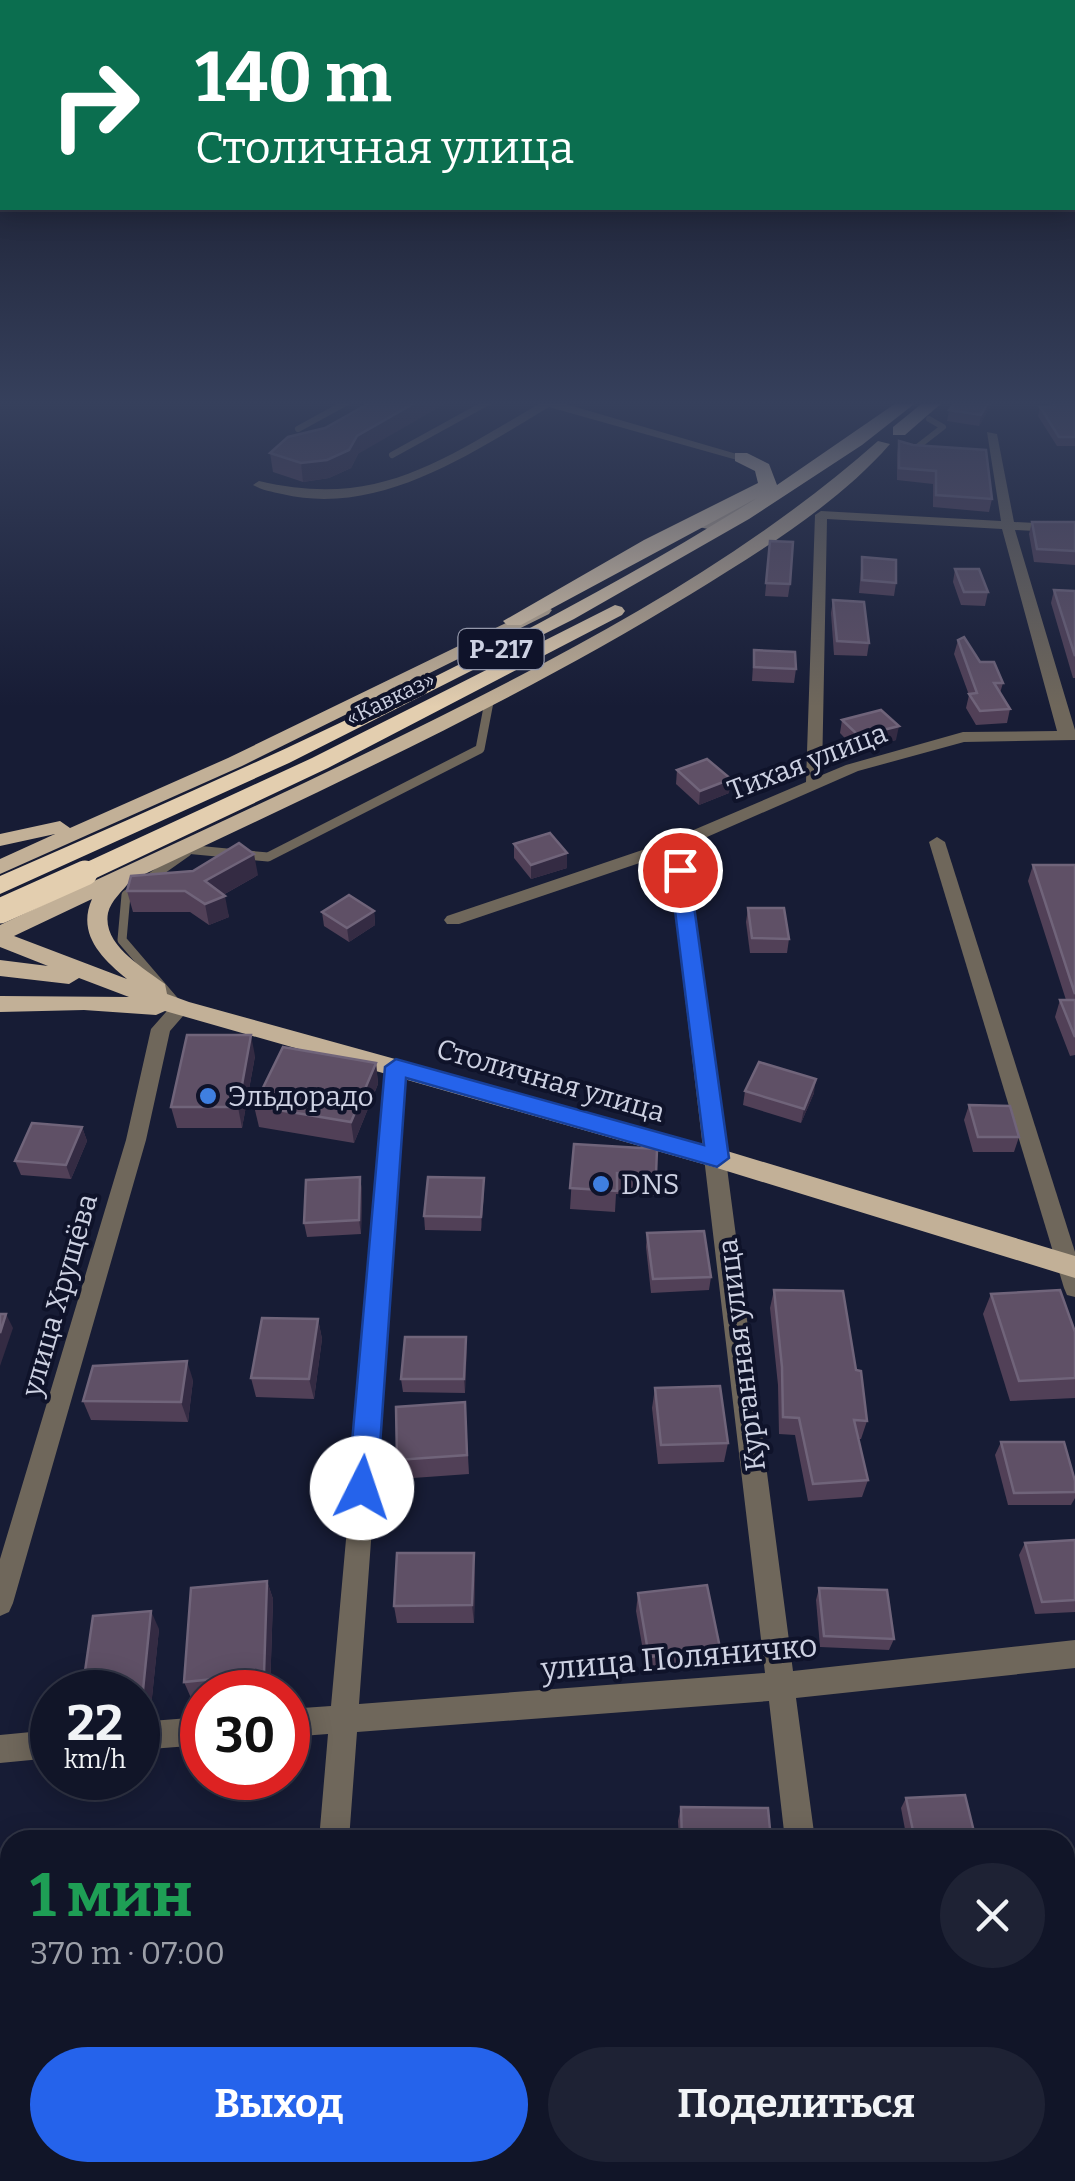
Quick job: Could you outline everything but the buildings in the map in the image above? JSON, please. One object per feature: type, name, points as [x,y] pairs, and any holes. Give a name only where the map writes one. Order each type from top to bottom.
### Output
[{"type":"highway","points":[[435,666],[651,544],[733,503]]},
{"type":"highway","name":"«Кавказ»","points":[[0,911],[76,865],[648,573],[744,503]]},
{"type":"highway","name":"«Кавказ»","points":[[0,886],[76,865],[320,763],[576,635],[796,503]]},
{"type":"main road","name":"Р-217","points":[[0,867],[435,666],[729,503]]},
{"type":"main road","name":"Р-217","points":[[0,934],[489,702],[680,596],[813,503]]},
{"type":"main road","name":"Р-217","points":[[0,840],[128,810]]},
{"type":"main road","name":"Р-217","points":[[128,873],[110,888],[100,906],[96,930],[102,947],[180,1008]]},
{"type":"main road","points":[[0,904],[4,914],[0,934],[180,1008]]},
{"type":"main road","points":[[0,968],[42,970],[146,996]]},
{"type":"main road","points":[[0,1004],[84,1002],[180,1008]]},
{"type":"main road","name":"Столичная улица","points":[[180,1008],[717,1158],[1072,1273]]},
{"type":"street","points":[[1004,503],[1070,735]]},
{"type":"street","points":[[814,782],[820,515],[1075,529]]},
{"type":"street","name":"Тихая улица","points":[[453,920],[669,846],[814,782],[963,737],[1070,735]]},
{"type":"street","points":[[937,842],[1072,1273]]},
{"type":"street","name":"Курганная улица","points":[[680,870],[799,1830]]},
{"type":"street","name":"улица Хрущёва","points":[[0,1603],[136,1140],[161,1028],[180,1008]]},
{"type":"street","points":[[335,1830],[396,1067]]},
{"type":"street","name":"улица Поляничко","points":[[310,1721],[780,1686],[1075,1654]]},
{"type":"street","points":[[0,1749],[30,1746]]},
{"type":"lane","points":[[180,1008],[122,940],[120,926],[126,895],[184,850],[268,857],[480,749],[489,702]]},
{"type":"place","name":"Эльдорадо","points":[[208,1096]]},
{"type":"place","name":"DNS","points":[[601,1184]]},
{"type":"route","points":[[362,1488],[396,1067],[717,1158],[680,870]]}]
